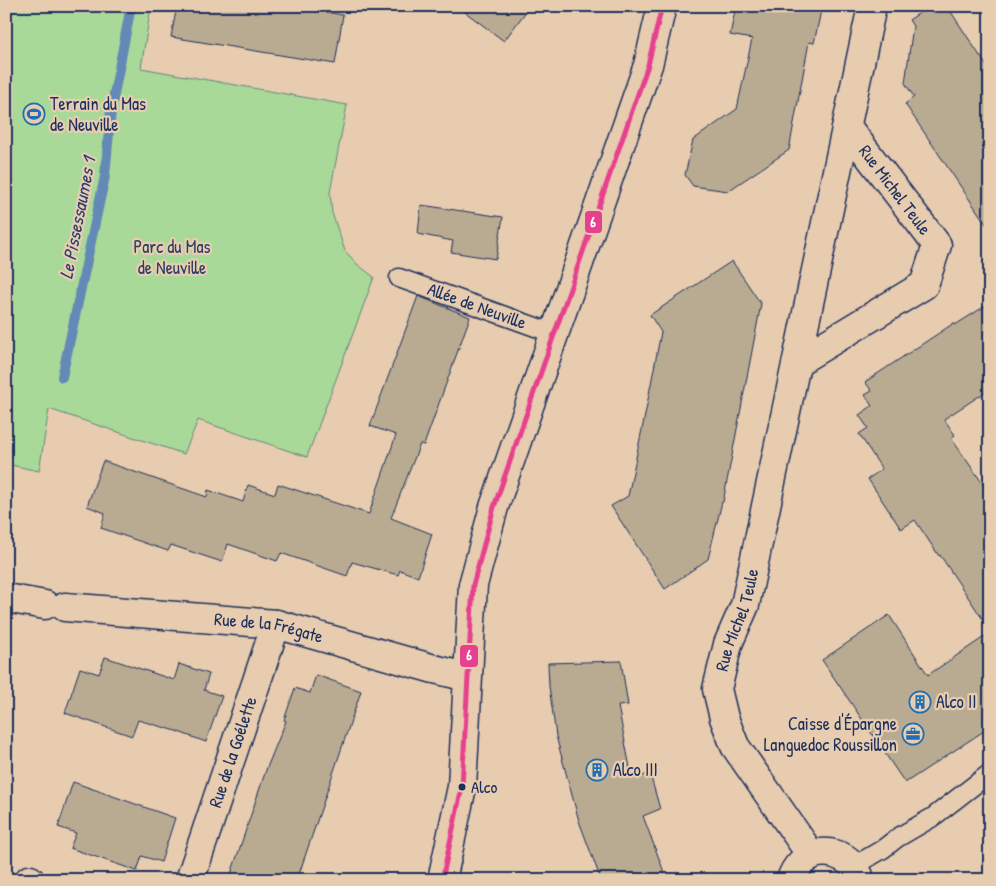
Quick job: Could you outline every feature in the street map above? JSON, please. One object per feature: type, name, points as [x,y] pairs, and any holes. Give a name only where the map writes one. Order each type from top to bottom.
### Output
[{"type":"street","points":[[442,880],[462,787],[473,585],[482,546],[648,65],[662,6]]},
{"type":"street","name":"Rue Michel Teule","points":[[811,855],[735,746],[724,718],[717,689],[728,644],[745,605],[872,6]]},
{"type":"street","name":"Rue Michel Teule","points":[[796,362],[924,285],[937,245],[847,127]]},
{"type":"street","name":"Rue de la Frégate","points":[[6,598],[55,606],[276,624],[467,677]]},
{"type":"street","name":"Rue de la Goélette","points":[[190,880],[276,624]]},
{"type":"street","points":[[791,880],[795,870],[802,861],[811,855],[822,852],[834,853],[845,858],[857,873]]},
{"type":"lane","name":"Allée de Neuville","points":[[399,278],[555,334]]},
{"type":"lane","points":[[857,873],[897,838],[933,817],[990,773]]},
{"type":"green space","name":"Parc du Mas de Neuville","points":[[6,6],[151,6],[141,68],[347,105],[330,192],[332,213],[345,251],[358,265],[374,277],[307,457],[198,420],[184,454],[49,409],[39,471],[6,464]]},
{"type":"building","points":[[177,6],[291,6],[343,15],[335,64],[171,37]]},
{"type":"building","points":[[457,6],[530,6],[504,41]]},
{"type":"building","points":[[736,6],[822,6],[814,43],[809,42],[789,150],[728,191],[693,186],[685,175],[693,140],[737,109],[752,39],[730,35]]},
{"type":"building","points":[[930,6],[947,6],[990,71],[990,230],[905,104],[914,97],[905,83],[913,26],[909,20]]},
{"type":"building","points":[[421,205],[503,217],[496,259],[451,252],[453,241],[418,234]]},
{"type":"building","points":[[732,261],[761,304],[723,502],[708,559],[665,589],[611,506],[628,496],[645,415],[661,332],[650,315]]},
{"type":"building","points":[[418,296],[470,317],[424,445],[420,444],[391,518],[432,534],[418,577],[400,570],[398,575],[352,562],[347,576],[281,553],[277,561],[228,544],[222,562],[171,545],[168,551],[101,528],[105,513],[87,506],[103,461],[207,497],[208,490],[243,502],[248,485],[275,494],[278,484],[369,514],[396,435],[370,426]]},
{"type":"building","points":[[990,303],[990,389],[944,419],[955,435],[951,438],[990,494],[990,630],[915,520],[901,529],[868,479],[882,469],[859,434],[868,428],[859,415],[872,406],[865,395],[872,391],[865,382],[954,323],[955,325]]},
{"type":"building","name":"Alco II","points":[[889,615],[928,675],[990,633],[990,727],[905,783],[822,660]]},
{"type":"building","points":[[105,657],[174,680],[179,664],[209,674],[204,690],[222,696],[206,742],[138,720],[132,736],[65,713],[80,668],[99,674]]},
{"type":"building","name":"Alco III","points":[[621,661],[628,705],[618,706],[632,778],[650,774],[660,809],[643,816],[667,880],[601,880],[579,821],[556,736],[549,686],[548,663]]},
{"type":"building","points":[[316,675],[361,691],[297,880],[229,880],[266,770],[286,721],[284,720],[295,688],[310,693]]},
{"type":"building","points":[[73,782],[175,818],[161,862],[142,856],[137,871],[70,848],[76,833],[58,827]]},
{"type":"waterway","name":"Le Pissessaumes 1","points":[[62,377],[105,176],[111,110],[131,6]]},
{"type":"transit line","name":"6","points":[[442,880],[462,787],[473,585],[494,507],[648,65],[662,6]]},
{"type":"place","name":"Terrain du Mas de Neuville","points":[[34,114]]},
{"type":"place","name":"Alco II","points":[[920,702]]},
{"type":"place","name":"Caisse d'Épargne Languedoc Roussillon","points":[[913,734]]},
{"type":"place","name":"Alco III","points":[[597,770]]},
{"type":"place","name":"Alco","points":[[462,787]]}]
